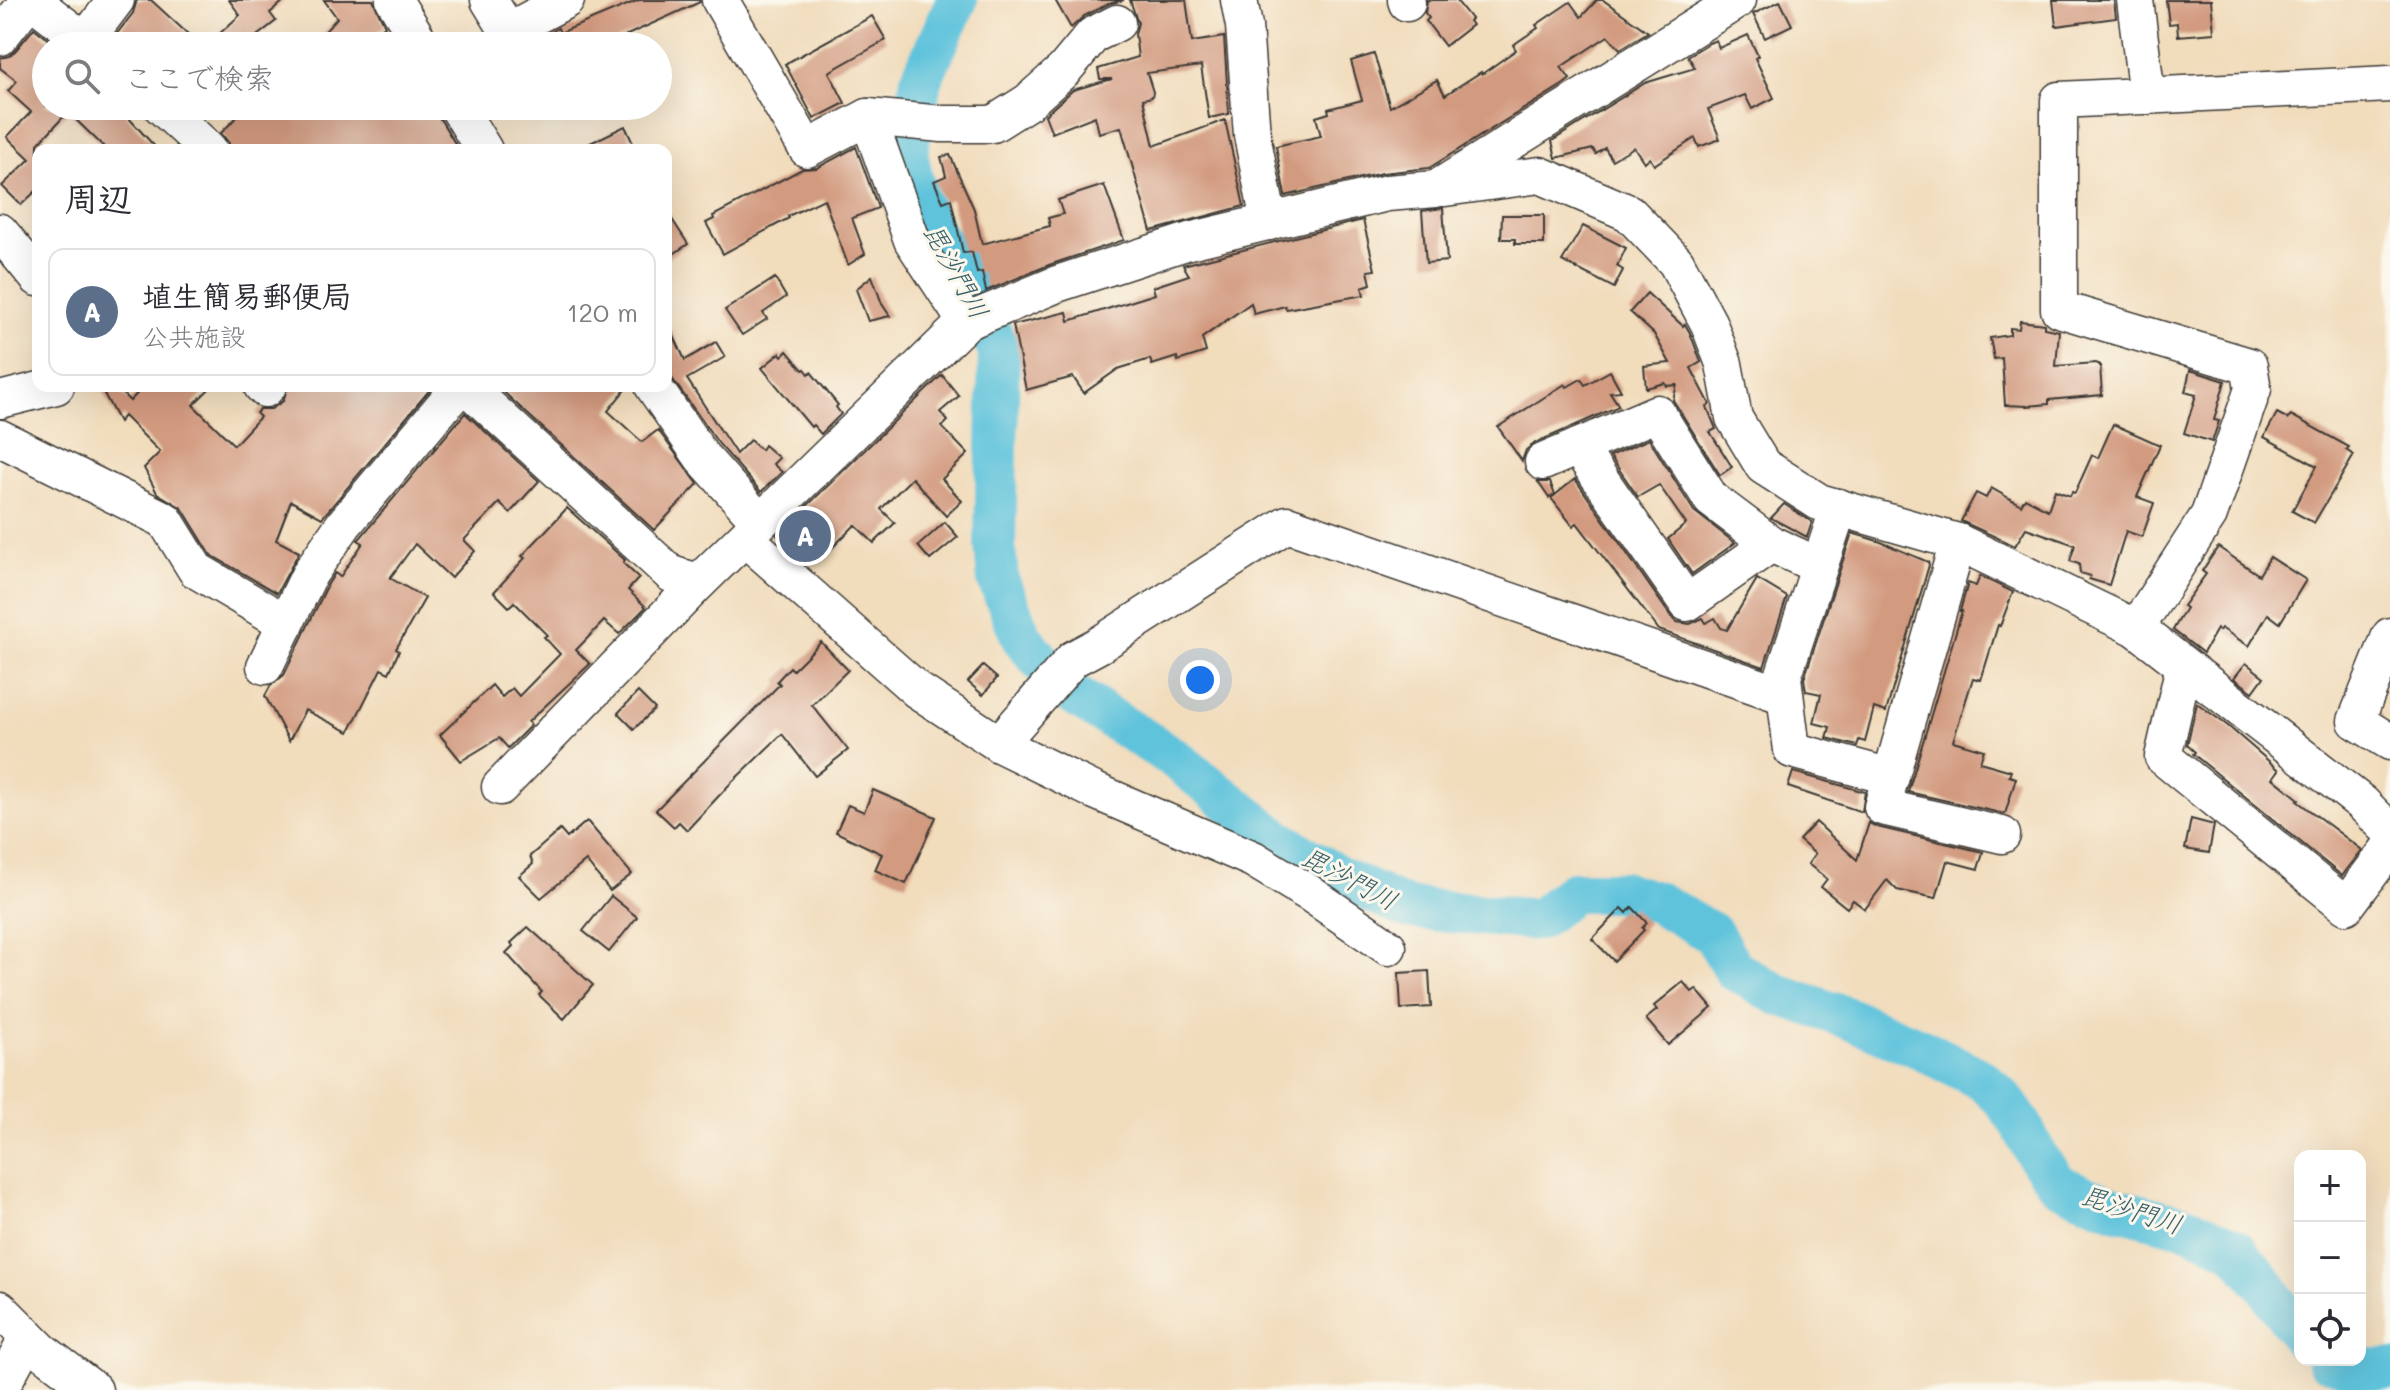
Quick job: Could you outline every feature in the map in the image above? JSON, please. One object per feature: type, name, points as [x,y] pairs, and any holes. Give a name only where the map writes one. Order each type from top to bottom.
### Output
[{"type":"street","points":[[0,37],[31,0],[73,32]]},
{"type":"street","points":[[95,32],[116,0]]},
{"type":"street","points":[[394,0],[413,32]]},
{"type":"street","points":[[489,0],[493,32]]},
{"type":"street","points":[[505,32],[566,0]]},
{"type":"street","points":[[720,0],[807,149],[868,117],[942,124],[993,124],[1028,102],[1064,70],[1093,35],[1117,23]]},
{"type":"street","points":[[1239,0],[1244,26],[1252,135],[1269,222]]},
{"type":"street","points":[[1436,189],[1738,0]]},
{"type":"street","points":[[2135,0],[2147,96]]},
{"type":"street","points":[[2136,628],[2209,515],[2253,389],[2249,366],[2059,309],[2059,100],[2390,84]]},
{"type":"street","points":[[868,117],[912,240],[966,322]]},
{"type":"street","points":[[176,120],[202,144]]},
{"type":"street","points":[[466,120],[480,144]]},
{"type":"street","points":[[500,787],[699,582],[966,322],[1087,275],[1189,241],[1387,193],[1492,184],[1540,175],[1629,213],[1676,262],[1709,324],[1724,364],[1734,418],[1763,466],[1819,502],[1958,542],[2136,628],[2362,803],[2390,831]]},
{"type":"street","points":[[0,232],[32,271]]},
{"type":"street","points":[[0,400],[32,392]]},
{"type":"street","points":[[265,666],[310,573],[344,524],[455,392]]},
{"type":"street","points":[[473,392],[671,574],[699,582]]},
{"type":"street","points":[[657,392],[753,530],[917,690],[999,744],[1095,791],[1253,859],[1388,947]]},
{"type":"street","points":[[1543,462],[1657,413],[1711,499],[1771,544],[1819,566]]},
{"type":"street","points":[[0,438],[165,520],[196,570],[286,623]]},
{"type":"street","points":[[1578,447],[1687,603],[1771,544]]},
{"type":"street","points":[[1839,507],[1783,677],[1792,750],[1891,777]]},
{"type":"street","points":[[999,744],[1073,659],[1287,524],[1785,696]]},
{"type":"street","points":[[1958,542],[1882,807],[2002,835]]},
{"type":"street","points":[[2390,636],[2356,721],[2390,742]]},
{"type":"street","points":[[2184,666],[2163,757],[2346,906],[2390,847]]},
{"type":"street","points":[[0,1309],[28,1337],[94,1390]]},
{"type":"street","points":[[0,1389],[28,1337]]},
{"type":"building","points":[[137,0],[151,0],[186,32],[118,32],[133,13]]},
{"type":"building","points":[[229,0],[285,0],[270,13],[276,21],[262,32],[221,32],[240,15]]},
{"type":"building","points":[[324,0],[373,0],[385,26],[377,32],[324,32],[337,18]]},
{"type":"building","points":[[639,0],[700,2],[634,32],[562,32]]},
{"type":"building","points":[[1055,0],[1124,0],[1084,16],[1071,28]]},
{"type":"building","points":[[1130,0],[1186,0],[1192,42],[1224,37],[1229,114],[1209,118],[1201,66],[1147,73],[1153,92],[1152,97],[1143,99],[1154,146],[1225,120],[1244,206],[1151,231],[1121,127],[1099,133],[1095,116],[1052,133],[1045,115],[1073,90],[1112,79],[1100,79],[1098,69],[1138,57],[1135,34],[1138,23]]},
{"type":"building","points":[[1427,0],[1456,0],[1472,25],[1445,46],[1426,21],[1429,18],[1425,13]]},
{"type":"building","points":[[1597,0],[1603,0],[1648,32],[1620,49],[1608,36],[1561,67],[1570,79],[1564,84],[1429,168],[1382,173],[1285,196],[1276,146],[1321,136],[1316,117],[1329,113],[1328,109],[1362,100],[1351,61],[1374,54],[1390,107],[1437,80],[1445,95],[1516,50],[1513,45],[1570,2],[1581,17]]},
{"type":"building","points":[[2053,0],[2114,0],[2116,18],[2056,26]]},
{"type":"building","points":[[2166,0],[2211,0],[2214,33],[2178,36],[2177,23],[2169,24]]},
{"type":"building","points":[[1780,1],[1792,25],[1765,38],[1753,14]]},
{"type":"building","points":[[872,16],[886,40],[829,72],[845,103],[814,119],[785,64]]},
{"type":"building","points":[[34,28],[39,32],[32,32],[32,120],[60,120],[38,144],[32,144],[32,195],[21,205],[2,186],[30,159],[7,137],[31,112],[8,91],[17,81],[0,68],[0,58],[16,50]]},
{"type":"building","points":[[1748,35],[1774,98],[1752,109],[1745,95],[1708,109],[1720,139],[1699,147],[1695,138],[1654,165],[1650,158],[1644,162],[1634,147],[1612,160],[1605,148],[1596,154],[1593,149],[1556,158],[1552,141],[1645,83],[1695,68],[1688,56],[1709,43],[1716,40],[1719,48]]},
{"type":"building","points":[[76,120],[131,120],[153,144],[101,144]]},
{"type":"building","points":[[234,120],[441,120],[455,144],[229,144],[221,133]]},
{"type":"building","points":[[625,126],[633,144],[588,144]]},
{"type":"building","points":[[856,147],[878,208],[852,218],[865,254],[848,265],[824,199],[723,254],[706,223],[714,219],[713,216],[802,169],[817,168]]},
{"type":"building","points":[[950,155],[974,209],[982,244],[1050,226],[1048,218],[1063,214],[1058,200],[1104,185],[1124,240],[1049,265],[986,291],[982,272],[977,273],[972,252],[963,253],[951,199],[943,202],[934,181],[946,176],[941,157]]},
{"type":"building","points":[[1443,208],[1447,261],[1426,263],[1422,211]]},
{"type":"building","points":[[1502,215],[1544,215],[1544,244],[1515,244],[1515,239],[1501,239]]},
{"type":"building","points":[[672,219],[688,244],[672,255]]},
{"type":"building","points":[[1363,220],[1375,270],[1368,271],[1371,284],[1362,287],[1364,295],[1286,309],[1285,306],[1254,314],[1251,303],[1202,338],[1206,352],[1152,365],[1150,359],[1118,369],[1084,393],[1073,377],[1026,390],[1013,325],[1067,312],[1069,321],[1155,294],[1153,287],[1189,275],[1183,265]]},
{"type":"building","points":[[1583,226],[1626,248],[1617,266],[1623,270],[1614,288],[1562,261]]},
{"type":"building","points":[[872,276],[890,316],[868,321],[856,289]]},
{"type":"building","points":[[775,278],[786,297],[763,313],[767,319],[742,335],[725,310]]},
{"type":"building","points":[[1647,293],[1683,326],[1685,324],[1690,333],[1701,362],[1691,368],[1710,404],[1707,407],[1716,429],[1710,432],[1732,467],[1720,475],[1673,400],[1677,385],[1667,386],[1665,383],[1646,388],[1644,366],[1670,363],[1654,334],[1630,312]]},
{"type":"building","points":[[2020,321],[2044,324],[2044,328],[2059,331],[2056,366],[2100,365],[2102,395],[2049,400],[2049,404],[2005,405],[2002,358],[1994,359],[1990,338],[2010,335],[2010,328],[2019,329]]},
{"type":"building","points":[[672,332],[685,360],[716,342],[725,357],[687,379],[736,454],[750,440],[761,450],[764,445],[779,458],[773,464],[782,472],[761,492],[719,444],[672,378]]},
{"type":"building","points":[[787,351],[803,370],[809,374],[811,372],[838,405],[836,407],[841,414],[821,434],[813,425],[811,427],[762,368]]},
{"type":"building","points":[[2190,370],[2225,381],[2214,420],[2219,421],[2212,442],[2184,433],[2196,395],[2185,392]]},
{"type":"building","points":[[1610,371],[1621,391],[1610,392],[1619,406],[1535,443],[1526,450],[1522,461],[1498,427],[1565,384],[1567,387],[1581,379],[1585,385]]},
{"type":"building","points":[[942,375],[959,396],[940,412],[948,421],[942,427],[968,454],[942,479],[962,501],[946,516],[912,478],[881,509],[895,523],[874,543],[855,525],[832,548],[825,541],[807,562],[777,535]]},
{"type":"building","points":[[103,392],[120,392],[130,401],[138,392],[206,392],[193,405],[234,445],[260,417],[256,413],[260,409],[271,409],[283,401],[286,392],[428,392],[322,518],[291,501],[276,540],[299,552],[277,593],[211,555],[182,508],[157,493],[144,468],[160,452],[124,416],[119,422]]},
{"type":"building","points":[[504,392],[623,392],[608,411],[642,442],[658,430],[698,484],[654,530]]},
{"type":"building","points":[[465,413],[539,481],[510,513],[499,503],[464,540],[475,551],[451,578],[415,544],[390,578],[425,598],[396,649],[399,651],[389,673],[381,669],[349,732],[305,710],[289,741],[265,696],[271,685],[284,675],[335,573],[340,577],[363,543],[358,540]]},
{"type":"building","points":[[2277,413],[2288,419],[2291,415],[2349,447],[2346,450],[2354,455],[2314,523],[2292,511],[2317,466],[2264,437]]},
{"type":"building","points":[[2113,424],[2160,445],[2137,497],[2154,503],[2142,537],[2126,531],[2109,585],[2080,573],[2079,564],[2070,561],[2075,545],[2026,528],[2015,546],[1961,521],[1976,493],[1986,498],[1991,488],[2021,505],[2025,498],[2048,510],[2055,490],[2070,496],[2072,492],[2075,493],[2092,455],[2098,458]]},
{"type":"building","points":[[1649,439],[1694,511],[1735,543],[1692,574],[1668,539],[1686,524],[1659,485],[1638,497],[1610,456]]},
{"type":"building","points":[[1575,479],[1677,622],[1690,624],[1703,618],[1706,623],[1715,618],[1721,628],[1727,630],[1757,579],[1787,597],[1764,667],[1659,630],[1577,523],[1573,526],[1551,498]]},
{"type":"building","points":[[1538,482],[1550,482],[1555,495],[1549,498]]},
{"type":"building","points":[[1784,504],[1812,522],[1807,537],[1771,518]]},
{"type":"building","points":[[567,508],[625,560],[623,563],[639,578],[628,590],[646,607],[619,634],[604,621],[576,650],[590,664],[528,722],[531,725],[508,748],[499,738],[461,761],[440,735],[492,685],[502,697],[512,688],[519,696],[560,654],[544,637],[547,635],[514,602],[509,607],[494,592],[525,558],[522,556]]},
{"type":"building","points":[[945,522],[958,537],[930,560],[918,546]]},
{"type":"building","points":[[1852,533],[1881,542],[1929,565],[1886,712],[1874,708],[1865,742],[1859,740],[1857,746],[1827,738],[1830,727],[1814,723],[1821,694],[1806,691],[1804,679]]},
{"type":"building","points":[[2218,547],[2259,575],[2270,557],[2306,580],[2280,623],[2268,614],[2249,646],[2221,628],[2219,631],[2217,629],[2203,653],[2173,630],[2186,608],[2183,606],[2206,574],[2202,571]]},
{"type":"building","points":[[1980,576],[2013,592],[1998,625],[1981,680],[1973,678],[1953,741],[1984,750],[1980,762],[2011,771],[2009,776],[2016,778],[2005,814],[1908,792],[1968,583],[1976,586]]},
{"type":"building","points":[[821,642],[848,670],[812,705],[848,750],[815,776],[782,734],[687,830],[679,822],[674,827],[656,810],[780,684],[777,681],[790,667],[793,670]]},
{"type":"building","points":[[2246,663],[2264,677],[2253,692],[2234,678]]},
{"type":"building","points":[[983,666],[997,678],[983,695],[968,682]]},
{"type":"building","points":[[638,692],[655,709],[634,729],[618,713]]},
{"type":"building","points":[[2197,703],[2279,770],[2273,778],[2299,799],[2297,801],[2362,850],[2342,876],[2193,754],[2195,752],[2187,745]]},
{"type":"building","points":[[1793,772],[1865,792],[1862,812],[1788,787]]},
{"type":"building","points":[[873,790],[936,817],[906,884],[875,870],[882,854],[836,832],[848,805],[864,812]]},
{"type":"building","points":[[2191,819],[2214,825],[2209,853],[2185,849]]},
{"type":"building","points":[[587,821],[632,874],[610,891],[586,861],[541,898],[519,876],[533,864],[530,856],[560,830],[567,838]]},
{"type":"building","points":[[1816,822],[1857,860],[1869,823],[1983,852],[1978,869],[1947,861],[1936,898],[1897,890],[1887,880],[1865,909],[1853,900],[1847,908],[1821,887],[1827,879],[1808,864],[1815,854],[1799,840]]},
{"type":"building","points":[[611,896],[637,917],[609,952],[583,931]]},
{"type":"building","points":[[1632,907],[1647,923],[1614,961],[1592,939],[1622,908],[1627,913]]},
{"type":"building","points":[[528,927],[593,985],[564,1019],[539,995],[542,992],[506,953],[513,946],[511,943]]},
{"type":"building","points":[[1429,971],[1431,1007],[1401,1009],[1399,973]]},
{"type":"building","points":[[1683,982],[1692,992],[1696,989],[1712,1008],[1668,1045],[1646,1019],[1657,1010],[1654,1006]]},
{"type":"waterway","name":"毘沙門川","points":[[957,0],[921,80],[907,153],[916,196],[934,234],[971,286],[999,352],[995,544],[998,580],[1022,638],[1064,689],[1174,758],[1273,836],[1339,877],[1407,908],[1538,920],[1573,892],[1623,892],[1659,903],[1713,934],[1734,970],[1777,994],[1848,1018],[1922,1049],[1984,1081],[2004,1100],[2021,1124],[2037,1156],[2059,1185],[2114,1208],[2188,1227],[2235,1249],[2266,1286],[2294,1327]]},
{"type":"waterway","name":"毘沙門川","points":[[2350,1366],[2390,1369]]},
{"type":"place","name":"埴生簡易郵便局","points":[[805,536]]}]
